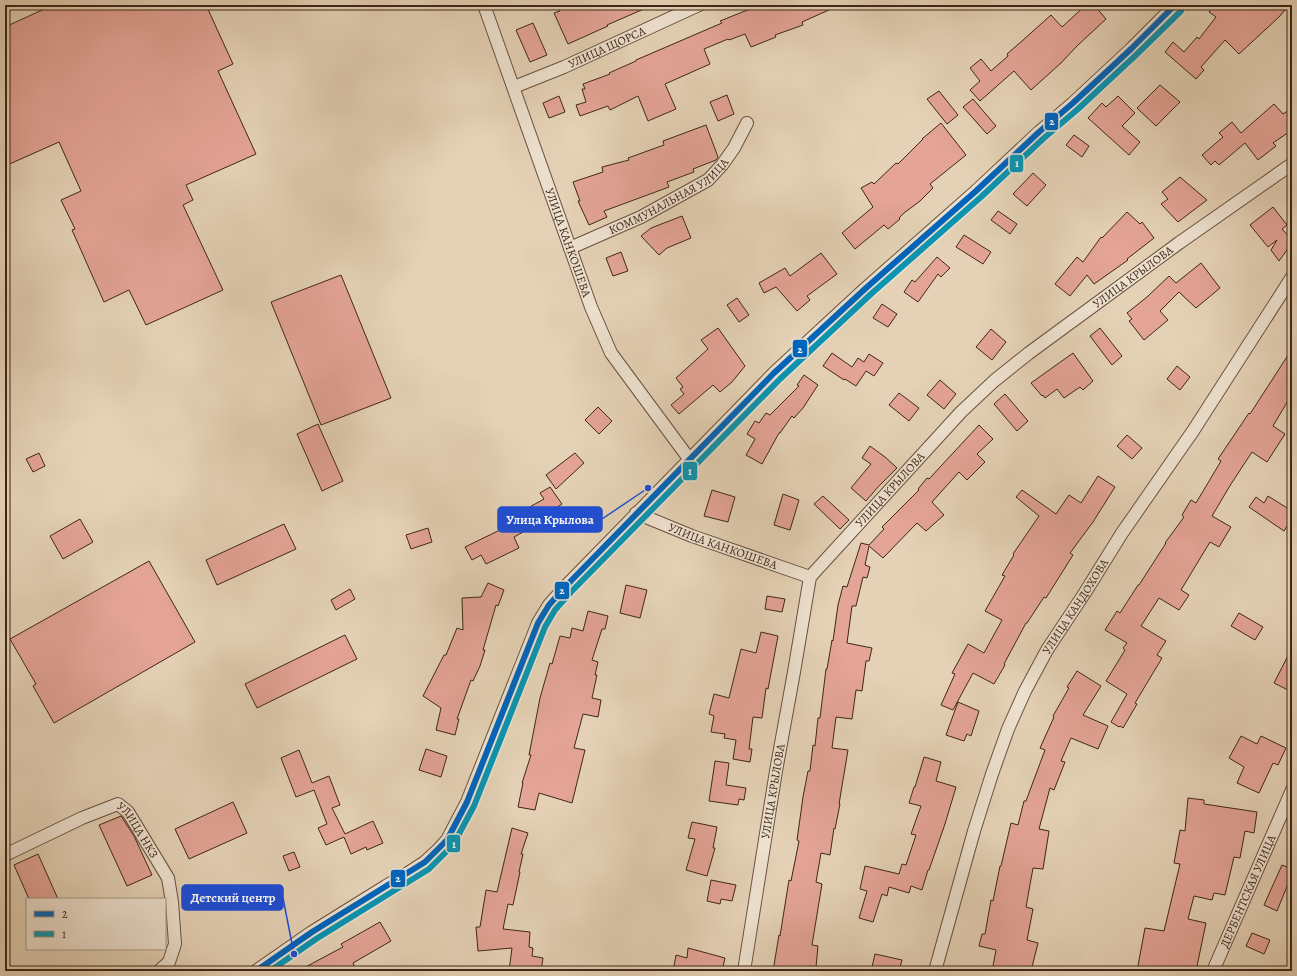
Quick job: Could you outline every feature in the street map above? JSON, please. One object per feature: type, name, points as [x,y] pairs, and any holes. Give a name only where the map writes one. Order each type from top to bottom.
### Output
[{"type":"street","name":"УЛИЦА КАНКОШЕВА","points":[[484,5],[591,307],[611,353],[690,460]]},
{"type":"street","name":"УЛИЦА ЩОРСА","points":[[514,87],[564,67],[699,5]]},
{"type":"street","points":[[256,971],[312,932],[425,862],[438,850],[447,840],[466,802],[538,623],[549,606],[565,587],[774,373],[866,288],[976,191],[1038,132],[1073,103],[1131,49],[1175,5]]},
{"type":"street","name":"КОММУНАЛЬНАЯ УЛИЦА","points":[[570,248],[641,217],[708,180],[722,165],[734,148],[747,123]]},
{"type":"street","name":"УЛИЦА КРЫЛОВА","points":[[744,971],[776,771],[810,577],[961,412],[994,381],[1029,353],[1179,243],[1292,164]]},
{"type":"street","name":"УЛИЦА КАНДОХОВА","points":[[935,971],[974,831],[992,774],[1008,729],[1029,684],[1047,650],[1122,533],[1193,431],[1292,277]]},
{"type":"street","name":"УЛИЦА КАНКОШЕВА","points":[[636,513],[692,536],[810,577]]},
{"type":"street","name":"ДЕРБЕНТСКАЯ УЛИЦА","points":[[1213,971],[1292,790]]},
{"type":"street","name":"УЛИЦА НКЗ","points":[[5,855],[82,818],[118,804],[128,812],[168,878],[172,902],[175,944],[169,962],[159,971]]},
{"type":"building","points":[[53,5],[206,5],[233,64],[218,71],[256,154],[186,185],[193,200],[183,205],[223,290],[146,325],[129,290],[104,302],[72,230],[75,229],[61,200],[81,191],[59,142],[5,166],[5,27]]},
{"type":"building","points":[[557,5],[653,5],[568,44],[554,13],[560,11]]},
{"type":"building","points":[[760,5],[840,5],[802,22],[803,25],[775,35],[776,37],[751,47],[745,34],[704,49],[710,64],[665,84],[676,109],[648,121],[638,96],[610,110],[608,106],[580,116],[576,105],[586,102],[582,89],[585,89],[583,84],[610,74],[609,73],[636,60],[722,23],[720,21]]},
{"type":"building","points":[[1086,5],[1094,5],[1106,19],[1031,90],[1014,71],[980,101],[970,90],[980,81],[970,68],[981,59],[991,71],[1008,56],[1007,54],[1051,15],[1062,27]]},
{"type":"building","points":[[1214,5],[1289,5],[1279,17],[1239,54],[1225,40],[1201,67],[1204,70],[1196,79],[1165,52],[1173,42],[1184,52],[1197,37],[1199,39],[1216,17],[1209,12]]},
{"type":"building","points":[[533,23],[547,55],[530,62],[516,30]]},
{"type":"building","points":[[1160,85],[1180,102],[1156,126],[1137,108]]},
{"type":"building","points":[[939,91],[958,115],[947,124],[927,99]]},
{"type":"building","points":[[727,95],[734,114],[718,121],[710,102]]},
{"type":"building","points":[[559,96],[565,112],[549,118],[543,103]]},
{"type":"building","points":[[1118,96],[1135,113],[1122,126],[1140,142],[1129,155],[1088,118],[1102,103],[1106,107]]},
{"type":"building","points":[[973,99],[996,126],[987,134],[963,107]]},
{"type":"building","points":[[1274,104],[1283,114],[1292,108],[1292,130],[1273,143],[1276,146],[1258,160],[1245,143],[1219,165],[1215,161],[1211,165],[1202,155],[1223,137],[1219,133],[1232,122],[1241,133]]},
{"type":"building","points":[[941,123],[966,155],[930,184],[933,188],[920,201],[904,213],[899,218],[900,219],[888,229],[884,225],[855,249],[842,233],[873,207],[861,188],[872,182],[874,184],[896,163],[898,164],[922,139]]},
{"type":"building","points":[[706,125],[718,157],[716,160],[693,169],[694,172],[667,182],[669,187],[604,211],[607,217],[589,225],[578,201],[580,201],[573,182],[603,172],[602,167],[629,160],[628,158],[664,145],[663,141]]},
{"type":"building","points":[[1074,135],[1089,146],[1082,157],[1066,145]]},
{"type":"building","points":[[1033,173],[1046,185],[1027,206],[1013,194]]},
{"type":"building","points":[[1180,177],[1207,200],[1178,222],[1161,204],[1168,199],[1162,192]]},
{"type":"building","points":[[1273,207],[1287,225],[1282,229],[1292,240],[1292,243],[1279,261],[1271,250],[1277,240],[1268,247],[1250,225]]},
{"type":"building","points":[[998,211],[1017,224],[1010,234],[991,220]]},
{"type":"building","points":[[1127,212],[1140,224],[1142,222],[1154,238],[1127,259],[1128,260],[1094,284],[1087,275],[1070,296],[1055,284],[1077,257],[1083,262],[1101,237],[1102,238]]},
{"type":"building","points":[[682,216],[691,238],[667,248],[659,255],[641,236],[651,228]]},
{"type":"building","points":[[964,235],[991,252],[983,264],[956,247]]},
{"type":"building","points":[[621,252],[628,271],[613,276],[606,258]]},
{"type":"building","points":[[821,253],[837,274],[807,296],[810,300],[797,311],[776,287],[764,293],[759,283],[785,268],[790,276]]},
{"type":"building","points":[[937,257],[950,268],[941,277],[938,274],[918,302],[904,292],[912,280],[915,282]]},
{"type":"building","points":[[1201,263],[1220,288],[1196,308],[1179,292],[1160,311],[1168,320],[1144,340],[1129,321],[1132,319],[1127,313],[1147,297],[1169,276],[1176,283]]},
{"type":"building","points":[[341,275],[391,398],[321,425],[271,302]]},
{"type":"building","points":[[737,298],[749,315],[739,322],[727,305]]},
{"type":"building","points":[[882,304],[897,314],[888,327],[873,318]]},
{"type":"building","points":[[718,328],[745,366],[732,382],[720,392],[713,385],[679,414],[671,405],[684,394],[680,389],[683,387],[676,378],[708,349],[701,340]]},
{"type":"building","points":[[1100,328],[1122,356],[1112,365],[1090,336]]},
{"type":"building","points":[[991,329],[1006,342],[992,360],[976,347]]},
{"type":"building","points":[[1292,349],[1292,394],[1273,426],[1285,434],[1267,462],[1252,452],[1231,484],[1212,516],[1231,527],[1219,547],[1210,542],[1181,590],[1189,595],[1179,610],[1159,598],[1141,626],[1166,641],[1157,655],[1162,658],[1135,703],[1137,704],[1123,728],[1120,726],[1119,727],[1111,722],[1127,694],[1106,681],[1125,650],[1123,648],[1127,643],[1105,630],[1117,611],[1120,613],[1165,543],[1184,517],[1182,515],[1191,500],[1196,503],[1221,461],[1218,459],[1249,413],[1250,414]]},
{"type":"building","points":[[832,353],[852,367],[858,358],[864,362],[869,354],[883,363],[874,376],[866,371],[856,386],[823,366]]},
{"type":"building","points":[[1073,353],[1093,381],[1083,390],[1080,387],[1064,398],[1057,389],[1045,398],[1043,395],[1042,396],[1031,383]]},
{"type":"building","points":[[1177,366],[1190,377],[1180,390],[1167,379]]},
{"type":"building","points":[[804,375],[818,385],[803,408],[794,418],[792,416],[779,433],[762,464],[746,455],[755,439],[747,434],[755,421],[759,423],[766,413],[770,415],[799,386],[797,385]]},
{"type":"building","points":[[940,380],[956,394],[944,409],[927,395]]},
{"type":"building","points":[[899,393],[919,408],[909,421],[889,405]]},
{"type":"building","points":[[1005,394],[1028,421],[1017,431],[994,404]]},
{"type":"building","points":[[598,407],[612,421],[599,434],[585,420]]},
{"type":"building","points":[[318,424],[343,481],[322,491],[297,434]]},
{"type":"building","points":[[979,425],[993,439],[977,454],[985,462],[967,480],[959,472],[932,502],[944,515],[926,531],[917,523],[883,558],[869,546],[865,565],[870,567],[867,578],[863,577],[856,606],[852,606],[847,643],[872,648],[869,661],[866,661],[862,691],[856,690],[852,719],[836,717],[832,748],[848,750],[840,804],[835,829],[834,828],[830,855],[821,853],[816,882],[822,884],[812,945],[818,946],[816,967],[809,966],[808,971],[773,971],[789,880],[791,881],[799,841],[797,840],[803,797],[808,771],[810,771],[813,745],[815,746],[826,669],[832,640],[833,641],[838,605],[843,586],[847,587],[861,543],[869,545],[884,529],[882,527],[919,490],[918,489],[927,478],[929,479]]},
{"type":"building","points":[[1127,435],[1142,448],[1132,459],[1117,446]]},
{"type":"building","points":[[870,446],[897,468],[866,501],[851,488],[871,464],[862,458]]},
{"type":"building","points":[[39,453],[45,466],[33,472],[26,459]]},
{"type":"building","points":[[575,453],[584,463],[556,489],[546,475]]},
{"type":"building","points":[[1098,476],[1115,487],[1093,522],[1070,553],[1073,555],[1046,598],[1044,597],[1026,623],[994,684],[973,673],[953,710],[941,705],[955,674],[952,673],[968,644],[984,653],[1002,620],[985,611],[1005,576],[1002,575],[1014,555],[1013,554],[1039,516],[1016,497],[1022,490],[1056,514],[1069,495],[1081,503]]},
{"type":"building","points":[[550,487],[562,504],[538,520],[540,523],[514,537],[519,548],[486,564],[481,555],[472,560],[465,547],[502,529],[499,524],[544,499],[540,493]]},
{"type":"building","points":[[712,490],[735,497],[728,522],[704,516]]},
{"type":"building","points":[[783,494],[799,500],[790,530],[774,525]]},
{"type":"building","points":[[823,496],[849,520],[840,529],[814,504]]},
{"type":"building","points":[[1268,496],[1292,511],[1292,518],[1284,531],[1249,507],[1256,497],[1264,503]]},
{"type":"building","points":[[80,519],[93,542],[63,559],[50,536]]},
{"type":"building","points":[[284,524],[296,549],[217,585],[206,560]]},
{"type":"building","points":[[428,528],[432,542],[411,549],[406,535]]},
{"type":"building","points":[[149,561],[195,642],[54,723],[33,686],[36,684],[10,639]]},
{"type":"building","points":[[488,583],[504,590],[498,606],[496,605],[480,666],[473,681],[471,680],[457,719],[459,719],[455,735],[436,730],[441,708],[423,696],[444,655],[446,655],[457,628],[463,630],[462,598],[481,597]]},
{"type":"building","points":[[626,585],[647,590],[640,618],[620,613]]},
{"type":"building","points":[[350,589],[355,599],[336,610],[331,600]]},
{"type":"building","points":[[767,596],[785,599],[782,612],[765,609]]},
{"type":"building","points":[[588,611],[608,616],[605,629],[602,629],[592,660],[598,662],[592,698],[601,700],[598,717],[583,714],[574,748],[585,750],[572,803],[539,793],[535,810],[518,807],[522,783],[531,755],[529,755],[540,698],[550,663],[552,664],[560,636],[570,638],[572,628],[583,631]]},
{"type":"building","points":[[1239,613],[1263,627],[1255,640],[1231,626]]},
{"type":"building","points":[[761,632],[778,636],[768,689],[766,688],[762,718],[753,717],[749,749],[752,749],[750,762],[733,759],[736,740],[724,738],[725,734],[711,732],[714,716],[709,714],[714,694],[729,698],[741,649],[756,653]]},
{"type":"building","points":[[345,635],[357,659],[257,708],[245,684]]},
{"type":"building","points":[[1292,648],[1292,692],[1274,683]]},
{"type":"building","points":[[1077,671],[1101,686],[1083,715],[1108,726],[1098,749],[1071,738],[1061,761],[1065,762],[1054,790],[1050,788],[1039,829],[1049,831],[1043,869],[1033,868],[1026,907],[1033,909],[1027,940],[1038,943],[1031,971],[992,971],[996,950],[979,946],[982,934],[985,934],[991,900],[993,901],[1011,823],[1018,825],[1024,801],[1026,801],[1045,750],[1040,748],[1054,717],[1053,716],[1069,688],[1067,687]]},
{"type":"building","points":[[958,702],[979,711],[971,736],[967,734],[964,741],[946,735]]},
{"type":"building","points":[[1241,736],[1257,744],[1261,736],[1286,748],[1278,765],[1273,763],[1259,793],[1237,783],[1244,767],[1229,758]]},
{"type":"building","points":[[426,749],[447,756],[441,777],[419,770]]},
{"type":"building","points":[[299,750],[312,783],[329,776],[340,805],[332,808],[345,834],[373,821],[383,843],[367,850],[366,847],[351,854],[344,837],[326,845],[318,828],[327,824],[314,790],[296,797],[281,758]]},
{"type":"building","points":[[924,757],[941,762],[936,781],[956,787],[922,890],[911,886],[909,893],[889,887],[887,896],[882,894],[873,922],[859,918],[867,891],[860,889],[865,866],[899,874],[902,864],[906,865],[916,835],[911,834],[921,806],[909,803]]},
{"type":"building","points":[[715,761],[729,763],[726,785],[746,788],[744,800],[739,799],[738,805],[709,801]]},
{"type":"building","points":[[1188,798],[1204,800],[1204,804],[1257,812],[1254,833],[1245,831],[1240,858],[1234,857],[1225,895],[1214,893],[1212,900],[1194,896],[1188,919],[1206,923],[1196,971],[1137,971],[1145,928],[1164,931],[1180,864],[1174,863],[1180,830],[1185,831]]},
{"type":"building","points":[[233,802],[247,833],[189,859],[175,829]]},
{"type":"building","points":[[121,816],[134,836],[152,875],[127,886],[99,825]]},
{"type":"building","points":[[692,822],[717,827],[713,848],[715,848],[707,876],[686,870],[695,839],[688,838]]},
{"type":"building","points":[[512,828],[528,833],[521,854],[523,854],[513,905],[508,904],[503,929],[530,932],[529,947],[533,948],[532,956],[543,958],[541,971],[509,971],[512,948],[478,951],[476,927],[480,927],[486,890],[497,892]]},
{"type":"building","points":[[294,852],[300,867],[289,871],[283,856]]},
{"type":"building","points":[[38,854],[58,898],[29,898],[14,865]]},
{"type":"building","points":[[1282,865],[1292,869],[1292,874],[1277,911],[1264,905]]},
{"type":"building","points":[[711,880],[736,885],[732,901],[721,899],[720,904],[707,901]]},
{"type":"building","points":[[380,922],[391,941],[353,963],[355,968],[348,971],[298,971],[343,947],[341,944]]},
{"type":"building","points":[[1252,933],[1270,940],[1264,954],[1246,946]]},
{"type":"building","points":[[688,948],[725,958],[722,971],[673,971],[676,955],[687,958]]},
{"type":"building","points":[[875,954],[902,960],[899,971],[871,971]]},
{"type":"transit line","name":"2","points":[[256,971],[312,932],[425,862],[447,840],[467,802],[538,623],[549,605],[774,373],[866,288],[1073,103],[1131,49],[1175,5]]},
{"type":"transit line","name":"1","points":[[270,971],[316,939],[429,869],[453,845],[474,806],[545,627],[555,610],[780,379],[871,294],[1078,109],[1181,11]]},
{"type":"place","name":"Улица Крылова","points":[[648,488]]},
{"type":"place","name":"Детский центр","points":[[294,954]]}]
